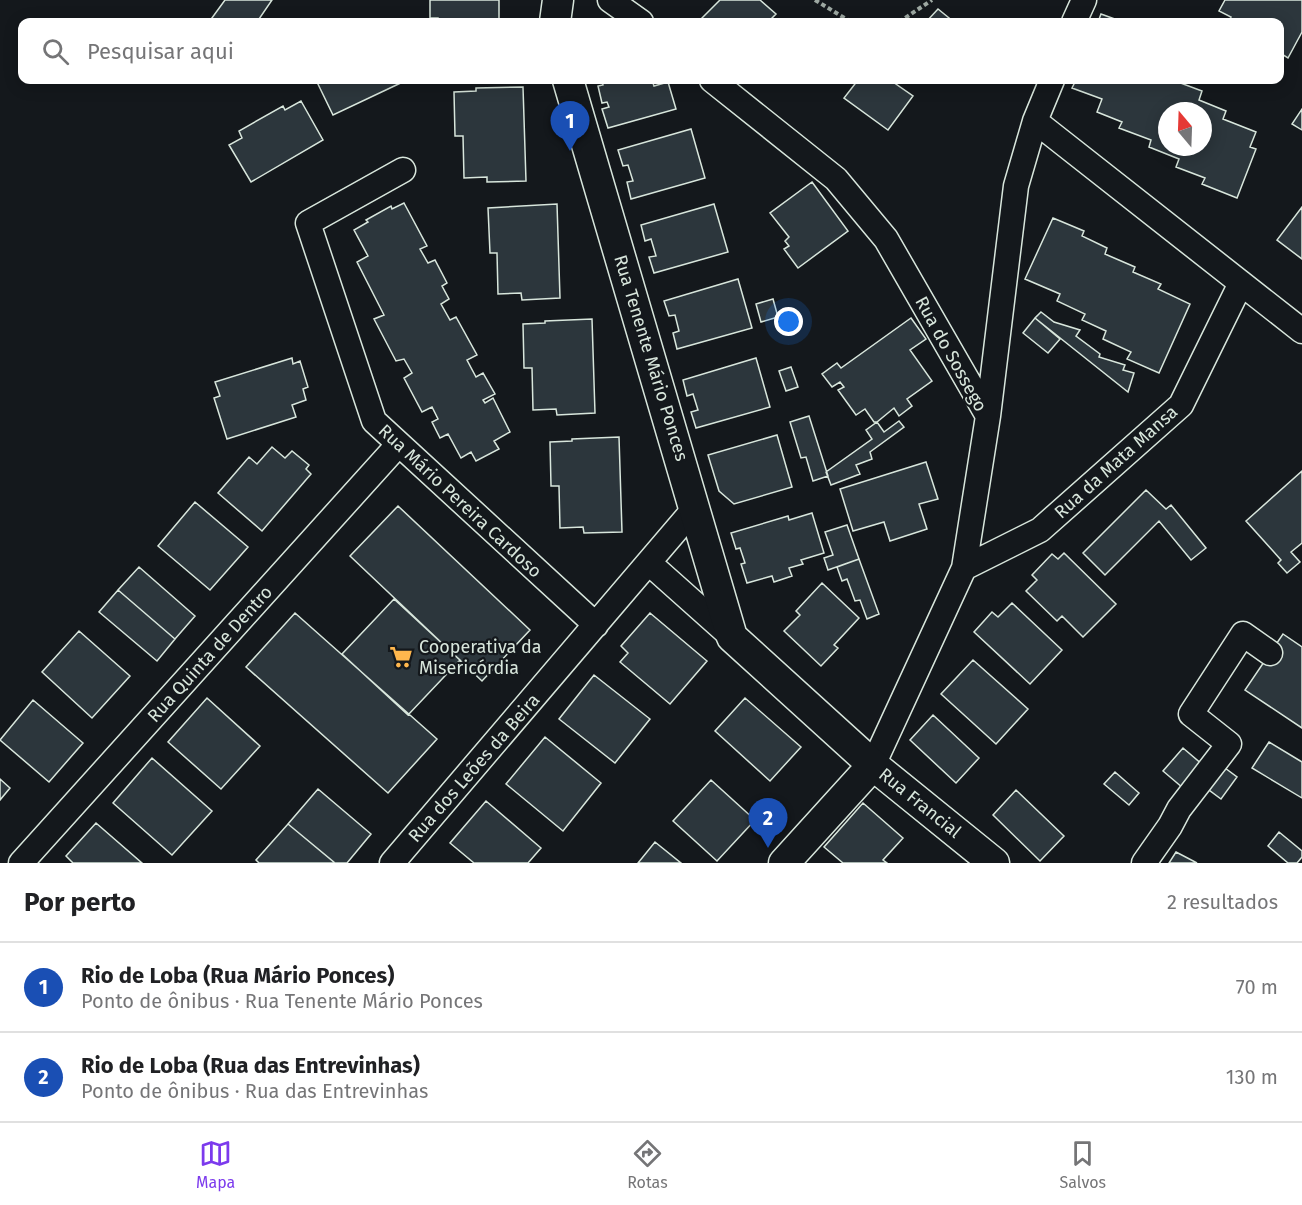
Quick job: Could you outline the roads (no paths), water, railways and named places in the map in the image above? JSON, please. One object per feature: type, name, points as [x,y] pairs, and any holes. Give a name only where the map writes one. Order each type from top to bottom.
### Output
[{"type":"street","points":[[556,18],[558,0]]},
{"type":"street","points":[[1076,18],[1084,0]]},
{"type":"street","points":[[623,2],[637,18]]},
{"type":"street","name":"Rua Tenente Mário Ponces","points":[[569,84],[732,637]]},
{"type":"street","name":"Rua do Sossego","points":[[717,84],[836,179],[886,238],[988,416],[964,568],[873,765]]},
{"type":"street","points":[[988,416],[1016,186],[1035,121],[1050,84]]},
{"type":"street","points":[[1035,121],[1302,331]]},
{"type":"street","name":"Rua Mário Pereira Cardoso","points":[[403,170],[308,223],[374,421],[596,625]]},
{"type":"street","name":"Rua da Mata Mansa","points":[[964,568],[1040,530],[1181,405],[1241,283]]},
{"type":"street","name":"Rua Quinta de Dentro","points":[[21,863],[398,445]]},
{"type":"street","name":"Rua dos Leões da Beira","points":[[392,863],[695,508]]},
{"type":"street","points":[[649,563],[873,765],[784,863]]},
{"type":"street","points":[[1144,863],[1179,809],[1229,744],[1191,714],[1243,634],[1270,653]]},
{"type":"street","name":"Rua Francial","points":[[873,765],[994,863]]},
{"type":"place","name":"Rio de Loba (Rua Mário Ponces)","points":[[570,151]]},
{"type":"place","name":"Cooperativa da Misericórdia","points":[[401,657]]},
{"type":"place","name":"Rio de Loba (Rua das Entrevinhas)","points":[[768,848]]}]
